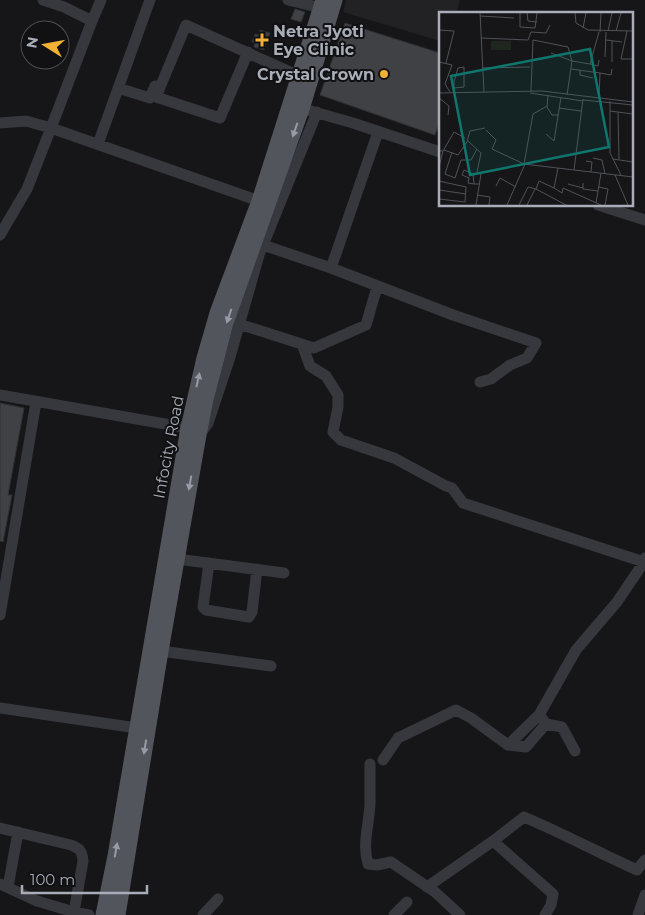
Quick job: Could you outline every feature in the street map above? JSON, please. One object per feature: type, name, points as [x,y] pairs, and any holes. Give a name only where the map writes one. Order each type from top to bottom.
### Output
[{"type":"main road","name":"Infocity Road","points":[[238,274],[309,110],[335,0]]},
{"type":"main road","name":"Infocity Road","points":[[118,915],[137,728],[193,431],[219,348],[259,201],[322,4]]},
{"type":"main road","name":"Infocity Road","points":[[103,915],[131,801],[161,651],[177,559],[178,518]]},
{"type":"street","points":[[43,0],[64,7],[92,21]]},
{"type":"street","points":[[0,235],[27,189],[101,0]]},
{"type":"street","points":[[98,144],[150,0]]},
{"type":"street","points":[[288,0],[322,4]]},
{"type":"street","points":[[0,396],[193,431],[208,423],[263,245],[309,110],[341,0]]},
{"type":"street","points":[[118,88],[150,98],[182,19]]},
{"type":"street","points":[[248,52],[220,118],[156,97],[186,25],[248,52],[299,76]]},
{"type":"street","points":[[309,110],[439,152]]},
{"type":"street","points":[[0,123],[26,121],[51,128],[259,201]]},
{"type":"street","points":[[331,268],[378,132]]},
{"type":"street","points":[[601,206],[645,220]]},
{"type":"street","points":[[263,245],[331,268],[453,315],[536,343],[527,358],[510,365],[491,379],[480,382]]},
{"type":"street","points":[[239,324],[314,348],[366,325],[377,287]]},
{"type":"street","points":[[302,344],[310,366],[326,376],[338,395],[338,407],[333,432],[341,440],[394,458],[452,488],[462,503],[644,560],[617,602],[576,650],[543,720],[508,745],[471,718],[456,710],[398,738],[383,760]]},
{"type":"street","points":[[0,615],[36,402]]},
{"type":"street","points":[[177,559],[284,573]]},
{"type":"street","points":[[209,563],[202,608],[249,617],[252,612],[256,569]]},
{"type":"street","points":[[161,651],[271,666]]},
{"type":"street","points":[[0,708],[137,728]]},
{"type":"street","points":[[543,720],[562,727],[575,751]]},
{"type":"street","points":[[370,764],[370,806],[365,854],[368,864],[377,865],[391,862],[427,886],[460,915]]},
{"type":"street","points":[[427,886],[524,817],[636,870],[645,860]]},
{"type":"street","points":[[0,828],[71,845],[79,849],[83,854],[83,861],[74,912]]},
{"type":"street","points":[[18,832],[4,885],[37,901],[89,915]]},
{"type":"street","points":[[493,840],[553,894],[551,905],[546,915]]},
{"type":"street","points":[[638,915],[645,895]]},
{"type":"street","points":[[202,915],[218,898]]},
{"type":"street","points":[[394,915],[407,902]]},
{"type":"shaded area","points":[[346,0],[460,0],[457,12],[439,12],[439,41],[343,12]]},
{"type":"building","points":[[295,9],[305,12],[301,22],[291,19]]},
{"type":"building","name":"Crystal Crown","points":[[345,23],[439,53],[439,124],[435,135],[320,95]]},
{"type":"building","points":[[260,30],[270,33],[264,50],[254,47],[255,43],[252,42],[255,34],[258,35]]},
{"type":"building","points":[[0,403],[24,408],[8,495],[12,495],[3,542],[0,541]]},
{"type":"place","name":"Netra Jyoti Eye Clinic","points":[[262,40]]},
{"type":"place","name":"Crystal Crown","points":[[384,74]]}]
